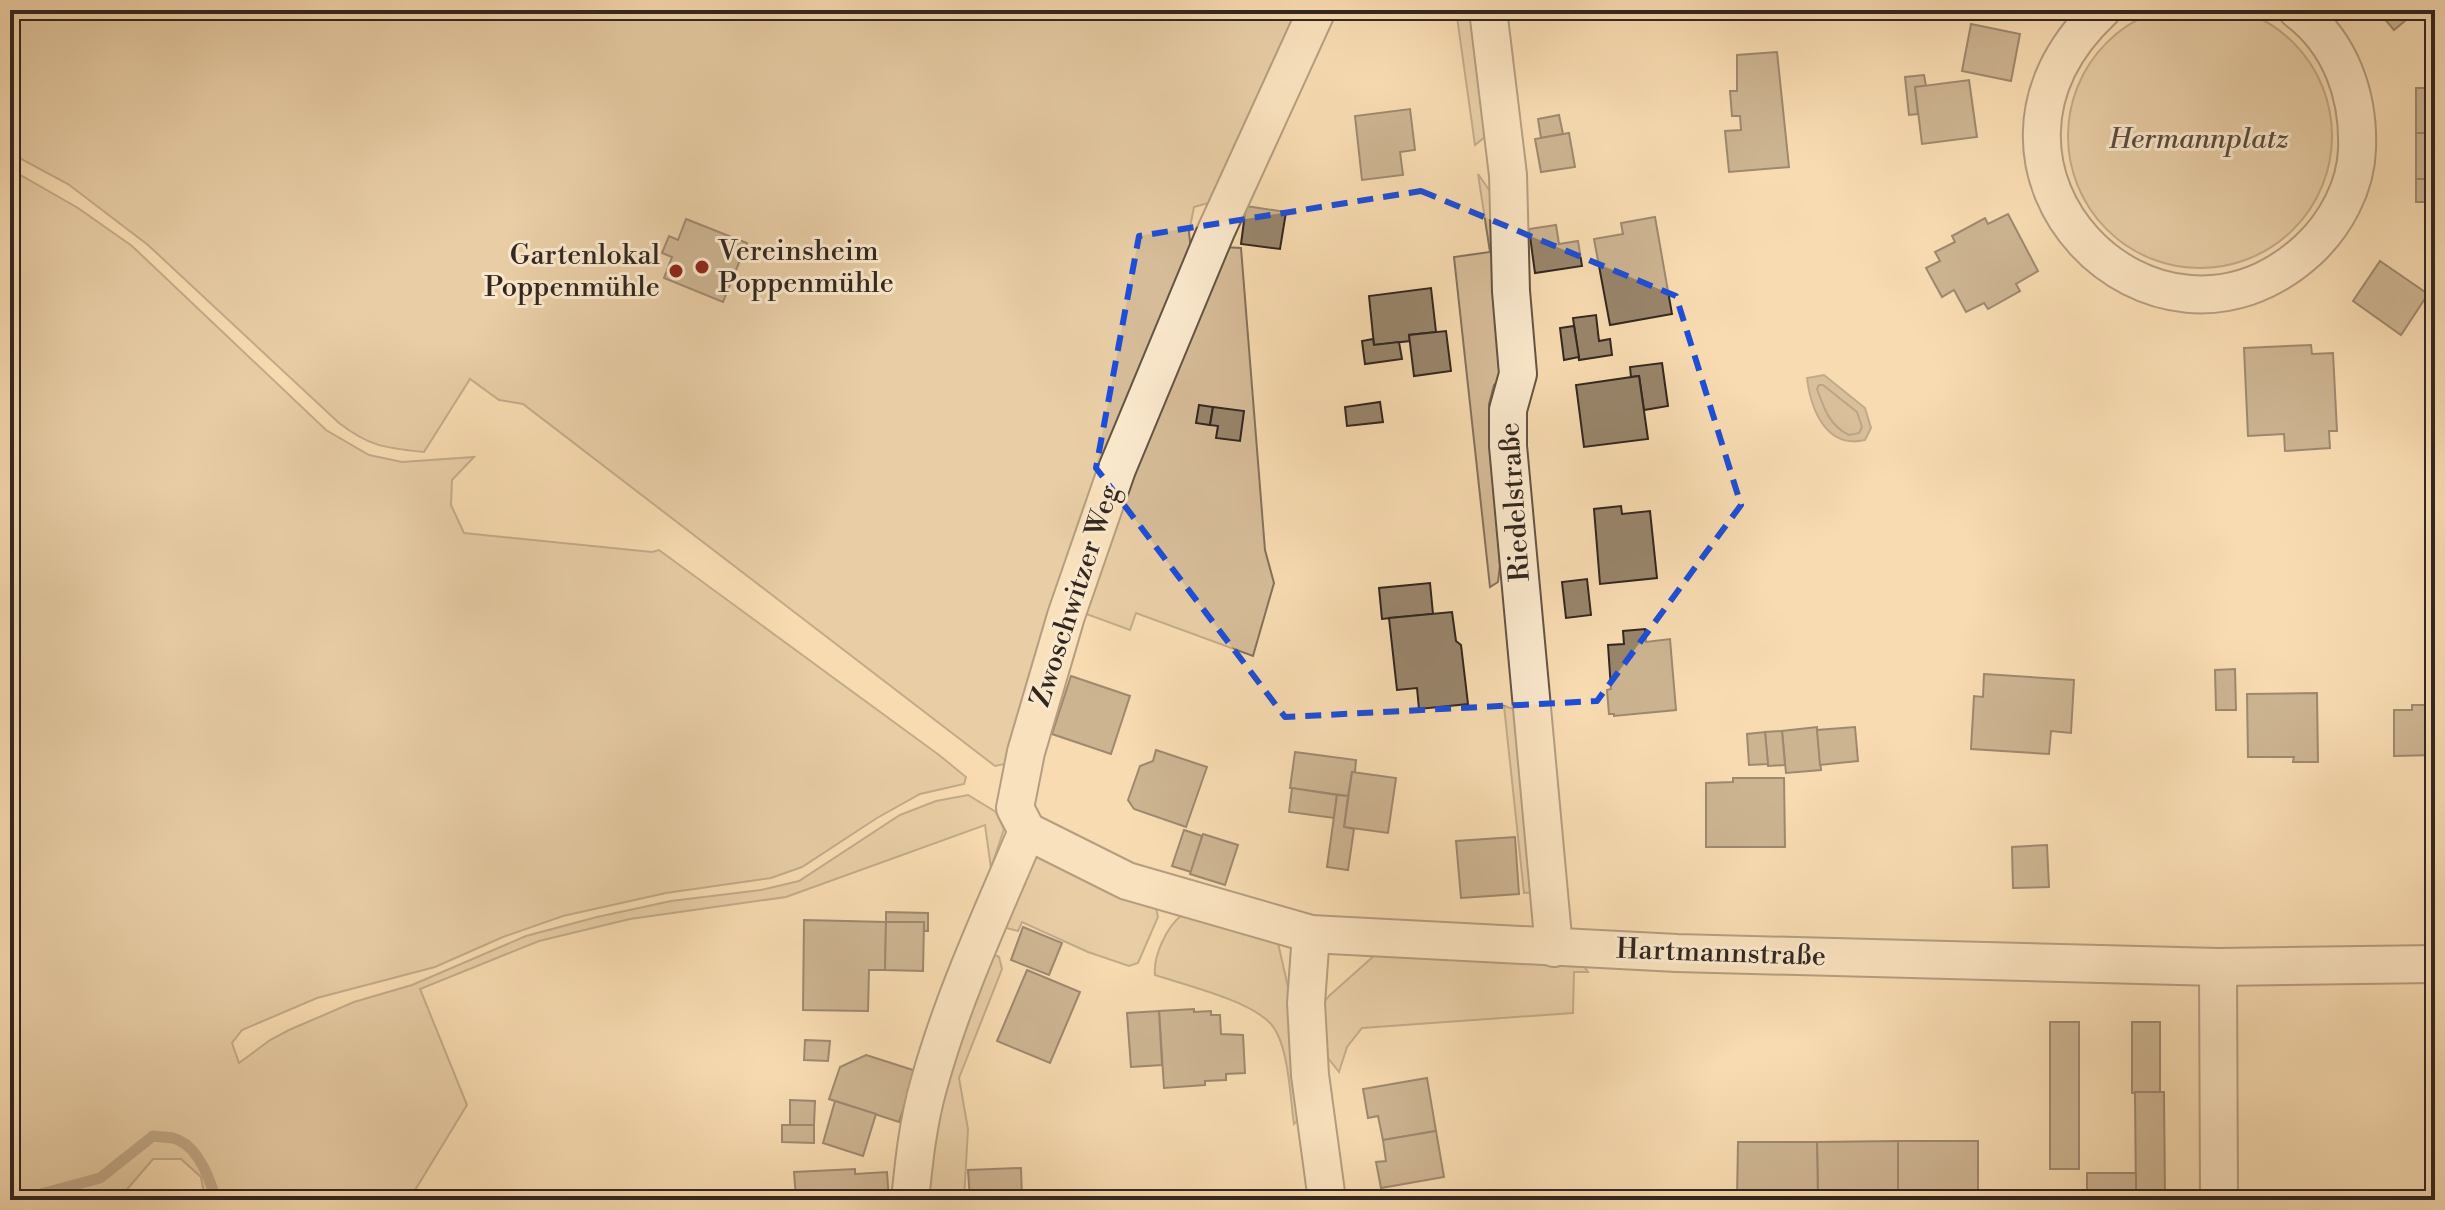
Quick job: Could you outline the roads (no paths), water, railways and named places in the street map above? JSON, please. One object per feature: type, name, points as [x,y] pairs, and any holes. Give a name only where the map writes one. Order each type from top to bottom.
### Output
[{"type":"street","name":"Zwoschwitzer Weg","points":[[1027,831],[1015,808],[1026,752],[1066,616],[1117,469],[1216,231],[1317,10]]},
{"type":"street","name":"Riedelstraße","points":[[1488,10],[1508,175],[1509,261],[1518,374],[1508,410],[1508,446],[1554,948]]},
{"type":"street","points":[[2088,16],[2063,55],[2050,83],[2043,113],[2042,144],[2047,175],[2058,204],[2074,231],[2094,254],[2120,272],[2148,285],[2178,292],[2209,294],[2240,289],[2269,278],[2296,261],[2318,241],[2350,187],[2358,141],[2353,95],[2343,67],[2327,39],[2297,10]]},
{"type":"street","name":"Hartmannstraße","points":[[1027,831],[1127,881],[1311,934],[1554,948],[2218,967],[2435,964]]},
{"type":"street","points":[[910,1200],[916,1146],[928,1085],[952,1011],[1027,831]]},
{"type":"street","points":[[1311,934],[1306,1003],[1310,1075],[1327,1200]]},
{"type":"street","points":[[2218,967],[2219,1200]]},
{"type":"water","points":[[1824,375],[1865,408],[1871,428],[1865,440],[1840,439],[1823,425],[1812,403],[1807,378]]},
{"type":"waterway","points":[[10,1198],[37,1195],[100,1178],[153,1136],[173,1138],[189,1147],[206,1173],[216,1200]]},
{"type":"place","name":"Vereinsheim Poppenmühle","points":[[702,267]]},
{"type":"place","name":"Gartenlokal Poppenmühle","points":[[676,271]]},
{"type":"park label","name":"Hermannplatz","points":[[2199,139]]}]
